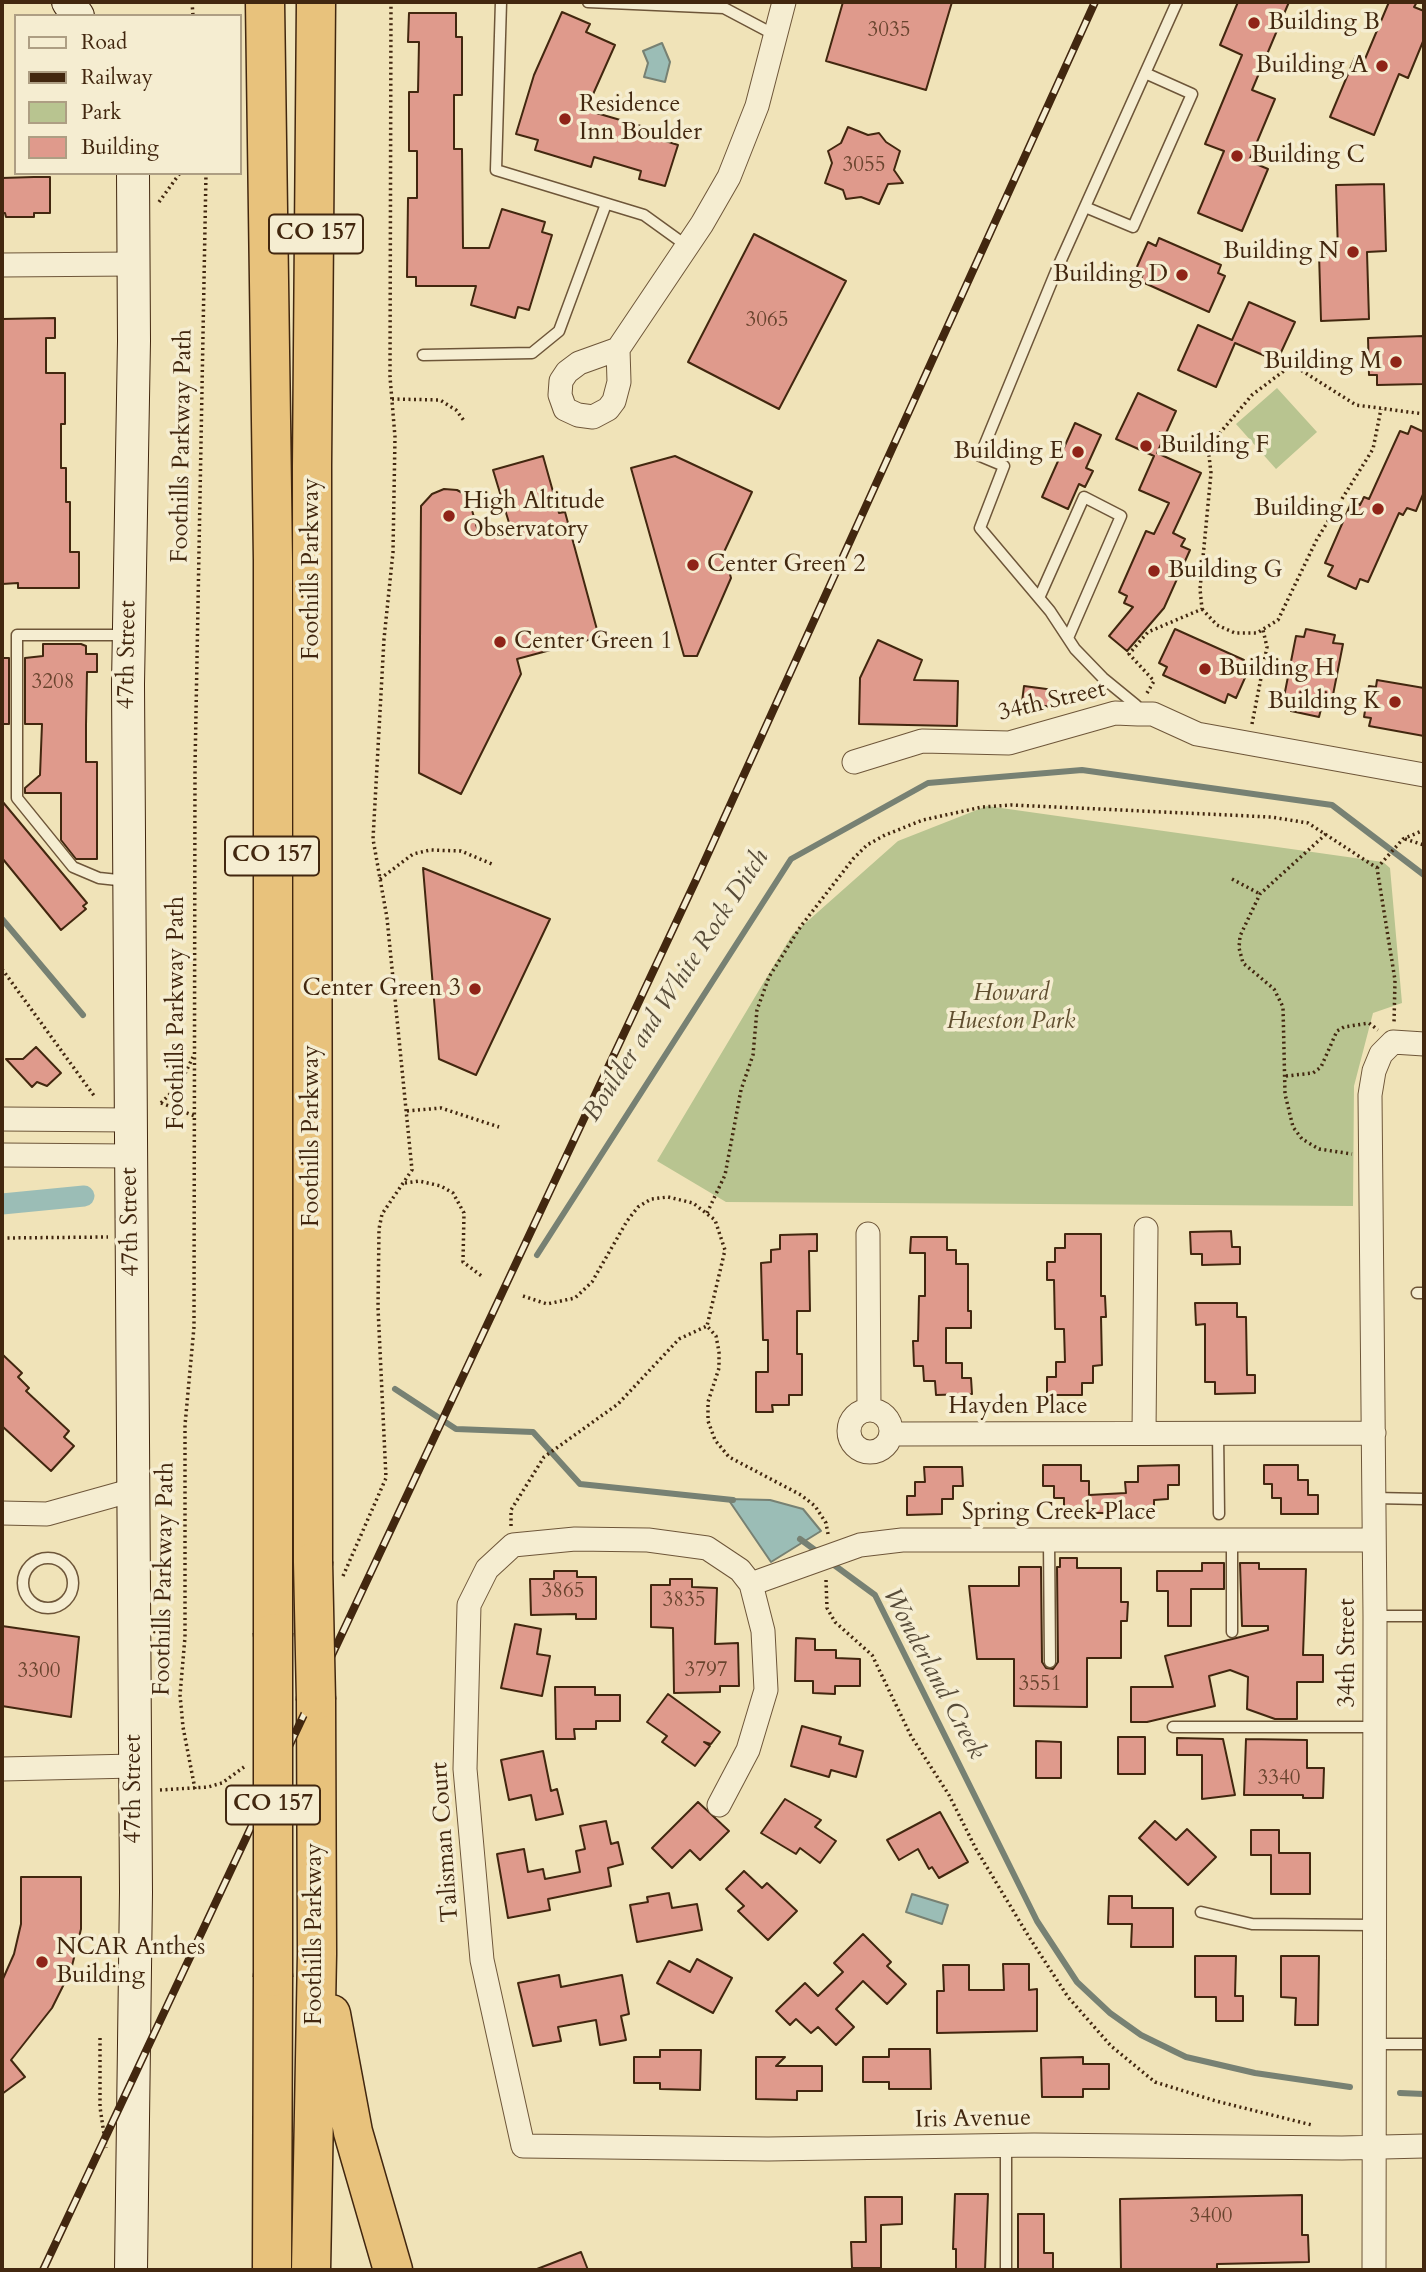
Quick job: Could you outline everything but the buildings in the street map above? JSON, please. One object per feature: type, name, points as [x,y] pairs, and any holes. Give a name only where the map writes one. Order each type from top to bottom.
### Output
[{"type":"highway","name":"Foothills Parkway","points":[[265,2],[273,560],[272,2270]]},
{"type":"highway","name":"Foothills Parkway","points":[[311,2270],[316,1889],[327,1570],[312,465],[316,2]]},
{"type":"highway","points":[[317,1954],[338,2041],[353,2132],[393,2270]]},
{"type":"street","points":[[618,349],[687,246],[729,177],[757,106],[784,2]]},
{"type":"street","name":"47th Street","points":[[131,2270],[134,1766],[128,635],[133,175]]},
{"type":"street","points":[[2,265],[133,264]]},
{"type":"street","name":"34th Street","points":[[854,762],[922,741],[1009,743],[1137,709],[1197,734],[1424,775]]},
{"type":"street","points":[[1393,1042],[1424,1044]]},
{"type":"street","name":"34th Street","points":[[1374,2270],[1375,1616],[1371,1156],[1374,1071],[1381,1054],[1393,1042]]},
{"type":"street","points":[[2,1119],[130,1120]]},
{"type":"street","points":[[2,1155],[130,1156]]},
{"type":"street","points":[[1144,1432],[1146,1229]]},
{"type":"street","points":[[868,1234],[869,1410],[876,1410],[888,1418],[891,1434]]},
{"type":"street","name":"Hayden Place","points":[[869,1410],[852,1420],[849,1434],[856,1446],[875,1451],[887,1444],[891,1434],[1374,1433]]},
{"type":"street","points":[[2,1513],[47,1514],[133,1490]]},
{"type":"street","points":[[513,1545],[575,1539],[648,1540],[707,1548],[740,1570],[751,1584],[763,1631],[766,1690],[748,1750],[719,1805]]},
{"type":"street","name":"Spring Creek Place","points":[[751,1584],[860,1545],[902,1540],[1374,1540]]},
{"type":"street","name":"Talisman Court","points":[[513,1545],[487,1569],[469,1605],[465,1769],[482,1961],[523,2146]]},
{"type":"street","points":[[2,1769],[134,1766]]},
{"type":"street","name":"Iris Avenue","points":[[523,2146],[768,2149],[1424,2146]]},
{"type":"lane","points":[[501,2],[496,170],[644,215],[687,246]]},
{"type":"lane","points":[[588,2],[724,8],[775,35]]},
{"type":"lane","points":[[1137,709],[1103,678],[1068,638],[1039,598],[980,528],[1004,466],[980,456],[1085,207],[1177,2]]},
{"type":"lane","points":[[1085,207],[1133,227],[1192,94],[1145,73]]},
{"type":"lane","points":[[423,355],[532,353],[559,331],[606,204]]},
{"type":"lane","points":[[1039,598],[1084,497],[1121,516],[1068,638]]},
{"type":"lane","points":[[128,635],[17,635],[17,798],[73,867],[99,878],[129,881]]},
{"type":"lane","points":[[1218,1433],[1219,1514]]},
{"type":"lane","points":[[1374,1498],[1424,1499]]},
{"type":"lane","points":[[1049,1540],[1050,1661]]},
{"type":"lane","points":[[1232,1540],[1232,1632]]},
{"type":"lane","points":[[45,1557],[60,1560],[74,1578],[71,1594],[60,1606],[44,1608],[36,1605],[25,1593],[23,1577],[26,1570],[45,1557]]},
{"type":"lane","points":[[1375,1616],[1424,1616]]},
{"type":"lane","points":[[1173,1727],[1374,1727]]},
{"type":"lane","points":[[1201,1912],[1252,1924],[1374,1925]]},
{"type":"lane","points":[[1375,2044],[1424,2044]]},
{"type":"lane","points":[[1006,2146],[1006,2270]]},
{"type":"path","points":[[327,1570],[386,1478],[378,1308],[379,1229],[382,1214],[412,1170],[387,918],[373,838],[384,639],[393,575],[395,437],[392,399],[391,2]]},
{"type":"path","name":"Foothills Parkway Path","points":[[195,1789],[180,1695],[185,1637],[186,1424],[194,1338],[195,767],[205,175]]},
{"type":"path","points":[[1381,410],[1373,449],[1317,539],[1278,620],[1262,631],[1251,634],[1228,631],[1217,625],[1202,609],[1200,589],[1212,474],[1208,451],[1227,422],[1252,395],[1289,367],[1296,367],[1356,405],[1424,414]]},
{"type":"path","points":[[392,399],[440,400],[456,410],[465,422]]},
{"type":"path","points":[[1137,709],[1154,681],[1142,671],[1130,653],[1148,632],[1202,609]]},
{"type":"path","points":[[1249,744],[1267,647],[1262,631]]},
{"type":"path","points":[[706,1213],[725,1175],[741,1090],[753,1055],[757,1010],[769,977],[800,926],[867,845],[923,820],[982,807],[1012,805],[1271,817],[1308,823],[1377,868],[1395,980],[1393,1042]]},
{"type":"path","points":[[1377,868],[1403,839],[1424,830]]},
{"type":"path","points":[[1326,834],[1260,894],[1240,936],[1240,956],[1250,970],[1274,989],[1283,1007],[1286,1076],[1284,1094],[1288,1114],[1302,1139],[1333,1153],[1371,1156]]},
{"type":"path","points":[[1403,839],[1424,845]]},
{"type":"path","points":[[380,879],[413,854],[430,850],[461,851],[492,864]]},
{"type":"path","points":[[1232,879],[1260,894]]},
{"type":"path","points":[[2,969],[98,1101]]},
{"type":"path","points":[[1286,1076],[1313,1073],[1321,1067],[1337,1031],[1354,1023],[1369,1023],[1393,1042]]},
{"type":"path","points":[[195,1054],[180,1084],[161,1103],[195,1116]]},
{"type":"path","points":[[407,1111],[441,1108],[499,1127]]},
{"type":"path","points":[[405,1183],[419,1181],[441,1186],[453,1193],[464,1213],[463,1262],[483,1278]]},
{"type":"path","points":[[523,1296],[547,1304],[575,1297],[592,1282],[638,1207],[651,1199],[668,1197],[694,1202],[715,1220],[725,1250],[707,1326]]},
{"type":"path","points":[[2,1238],[111,1237]]},
{"type":"path","points":[[513,1545],[510,1510],[544,1457],[618,1404],[679,1339],[707,1326]]},
{"type":"path","points":[[707,1326],[716,1336],[719,1352],[719,1368],[708,1402],[708,1422],[715,1440],[729,1457],[801,1495],[815,1506]]},
{"type":"path","points":[[827,1608],[835,1622],[872,1655],[911,1736],[950,1795],[976,1849],[1029,1937],[1068,1997],[1111,2046],[1155,2082],[1216,2101],[1320,2127]]},
{"type":"path","points":[[158,1790],[195,1789],[222,1783],[250,1763]]},
{"type":"path","points":[[100,2038],[100,2107],[106,2151]]},
{"type":"green space","points":[[1277,388],[1317,432],[1276,469],[1236,424]]},
{"type":"green space","name":"Howard Hueston Park","points":[[987,806],[1383,862],[1390,868],[1402,1003],[1373,1013],[1354,1086],[1353,1206],[726,1202],[657,1161],[792,935],[898,841]]},
{"type":"water","points":[[662,43],[670,62],[665,82],[644,77],[648,63],[643,51]]},
{"type":"water","points":[[728,1499],[770,1500],[803,1509],[821,1531],[771,1562]]},
{"type":"water","points":[[912,1894],[948,1905],[942,1924],[906,1912]]},
{"type":"waterway","name":"Boulder and White Rock Ditch","points":[[537,1255],[791,859],[928,783],[1082,770],[1332,805],[1424,875]]},
{"type":"waterway","name":"Wonderland Creek","points":[[2,919],[83,1015]]},
{"type":"waterway","name":"Boulder and White Rock Ditch","points":[[2,1204],[84,1196]]},
{"type":"waterway","name":"Wonderland Creek","points":[[395,1389],[456,1429],[533,1432],[580,1484],[733,1500]]},
{"type":"waterway","name":"Wonderland Creek","points":[[800,1539],[819,1553]]},
{"type":"waterway","name":"Wonderland Creek","points":[[830,1562],[875,1595],[1037,1921],[1077,1982],[1110,2013],[1141,2035],[1186,2057],[1255,2073],[1350,2087]]},
{"type":"waterway","name":"Wonderland Creek","points":[[1400,2093],[1424,2094]]},
{"type":"railway","points":[[43,2270],[697,878],[1095,2]]},
{"type":"place","name":"Building B","points":[[1254,23]]},
{"type":"place","name":"Building A","points":[[1382,66]]},
{"type":"place","name":"Residence Inn Boulder","points":[[565,119]]},
{"type":"place","name":"Building C","points":[[1237,156]]},
{"type":"place","name":"Building N","points":[[1353,252]]},
{"type":"place","name":"Building D","points":[[1182,275]]},
{"type":"place","name":"Building M","points":[[1396,362]]},
{"type":"place","name":"Building F","points":[[1146,446]]},
{"type":"place","name":"Building E","points":[[1078,452]]},
{"type":"place","name":"Building L","points":[[1378,509]]},
{"type":"place","name":"High Altitude Observatory","points":[[449,516]]},
{"type":"place","name":"Center Green 2","points":[[693,565]]},
{"type":"place","name":"Building G","points":[[1154,571]]},
{"type":"place","name":"Center Green 1","points":[[500,642]]},
{"type":"place","name":"Building H","points":[[1205,669]]},
{"type":"place","name":"Building K","points":[[1395,702]]},
{"type":"place","name":"Center Green 3","points":[[475,989]]},
{"type":"place","name":"NCAR Anthes Building","points":[[42,1962]]}]
